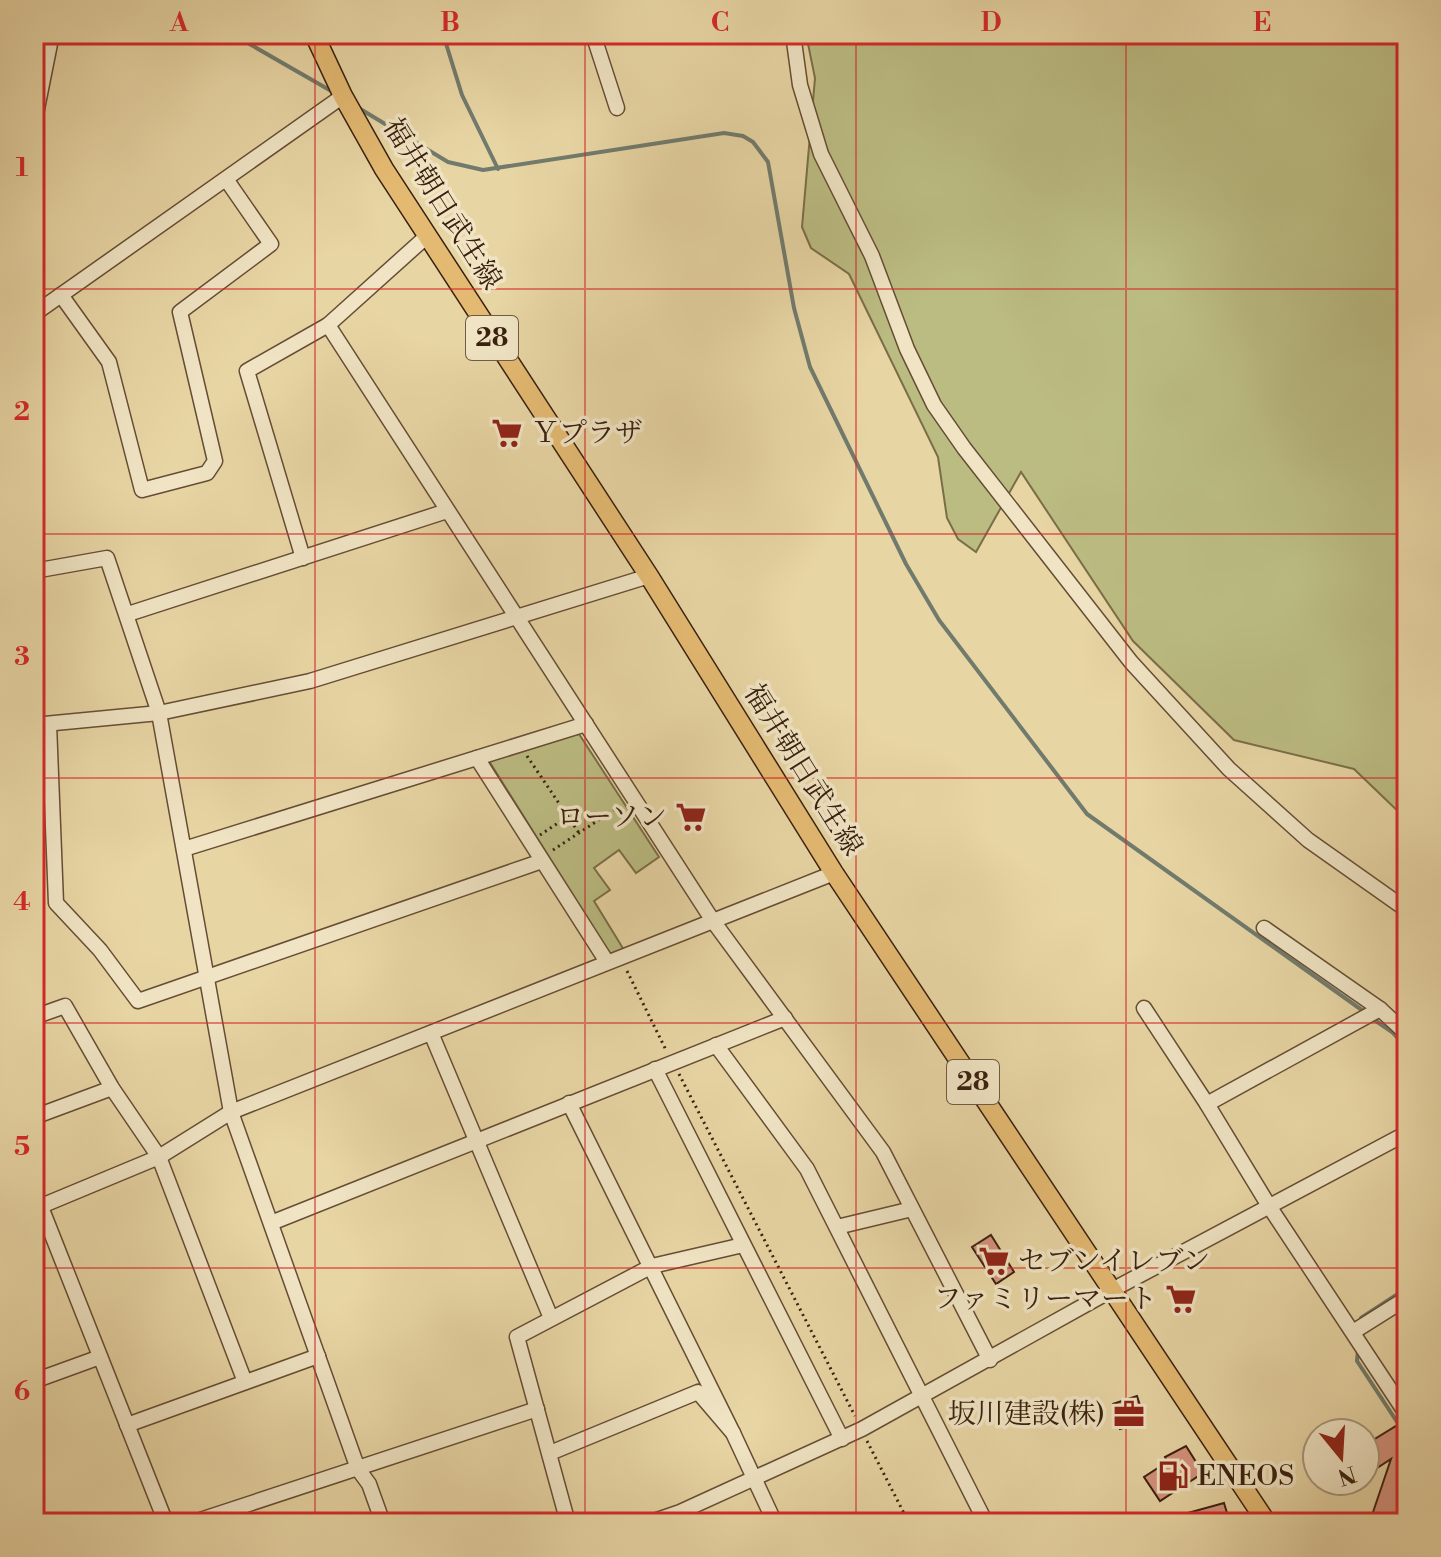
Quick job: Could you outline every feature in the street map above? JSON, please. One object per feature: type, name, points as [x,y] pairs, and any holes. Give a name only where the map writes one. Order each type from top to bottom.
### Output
[{"type":"main road","name":"福井朝日武生線","points":[[314,34],[343,96],[384,169],[649,576],[834,873],[1267,1523]]},
{"type":"street","points":[[34,124],[52,34]]},
{"type":"street","points":[[593,34],[617,108]]},
{"type":"street","points":[[793,34],[800,85],[821,154],[872,256],[907,349],[941,416],[1131,662],[1229,769],[1308,840],[1407,910]]},
{"type":"street","points":[[34,314],[343,96]]},
{"type":"street","points":[[61,295],[109,362],[142,490],[207,473],[215,461],[180,312],[271,244],[226,179]]},
{"type":"street","points":[[303,558],[247,371],[328,325],[427,236]]},
{"type":"street","points":[[328,325],[713,921],[883,1152],[990,1360]]},
{"type":"street","points":[[128,614],[447,511]]},
{"type":"street","points":[[34,571],[107,558],[128,614],[159,713],[231,1112],[358,1469],[369,1484],[383,1523]]},
{"type":"street","points":[[547,856],[208,979],[138,1001],[100,950],[56,903],[41,724],[159,713],[310,681],[649,576]]},
{"type":"street","points":[[184,849],[586,724]]},
{"type":"street","points":[[477,758],[530,841],[547,856],[613,960]]},
{"type":"street","points":[[166,1523],[38,1208],[159,1157],[231,1112],[834,873]]},
{"type":"street","points":[[1264,928],[1380,1009],[1407,1034]]},
{"type":"street","points":[[34,1017],[65,1006],[112,1088],[159,1157],[245,1382]]},
{"type":"street","points":[[1144,1008],[1269,1206],[1407,1415]]},
{"type":"street","points":[[1207,1104],[1380,1009]]},
{"type":"street","points":[[271,1223],[785,1018]]},
{"type":"street","points":[[431,1033],[551,1318]]},
{"type":"street","points":[[716,1045],[807,1169],[986,1523]]},
{"type":"street","points":[[655,1069],[842,1439]]},
{"type":"street","points":[[34,1117],[112,1088]]},
{"type":"street","points":[[569,1103],[652,1266],[775,1523]]},
{"type":"street","points":[[648,1523],[756,1479],[862,1429],[1112,1290],[1407,1133]]},
{"type":"street","points":[[837,1227],[912,1209]]},
{"type":"street","points":[[568,1523],[517,1337],[652,1266],[743,1245]]},
{"type":"street","points":[[1353,1332],[1407,1298]]},
{"type":"street","points":[[127,1425],[318,1356]]},
{"type":"street","points":[[34,1381],[100,1357]]},
{"type":"street","points":[[550,1453],[698,1392],[733,1433]]},
{"type":"street","points":[[191,1523],[537,1409]]},
{"type":"path","points":[[519,744],[579,833]]},
{"type":"path","points":[[547,856],[633,797]]},
{"type":"path","points":[[530,841],[567,817]]},
{"type":"path","points":[[613,960],[672,1062],[909,1523]]},
{"type":"green space","points":[[806,34],[1407,34],[1407,820],[1354,769],[1234,740],[1133,641],[1021,472],[976,552],[958,539],[947,518],[938,457],[849,274],[811,248],[802,227],[815,78]]},
{"type":"green space","points":[[579,734],[659,857],[636,873],[619,850],[594,868],[610,890],[594,901],[624,950],[611,956],[489,761]]},
{"type":"building","points":[[991,1235],[1014,1272],[996,1284],[972,1247]]},
{"type":"building","points":[[1137,1396],[1145,1421],[1120,1429],[1113,1404]]},
{"type":"building","points":[[1396,1426],[1407,1444],[1407,1523],[1370,1521],[1378,1497],[1381,1497],[1391,1459],[1381,1466],[1381,1435]]},
{"type":"building","points":[[1186,1446],[1203,1473],[1160,1501],[1144,1477],[1167,1462],[1165,1457]]},
{"type":"building","points":[[1224,1503],[1230,1523],[1167,1523],[1166,1519]]},
{"type":"waterway","points":[[232,34],[333,92]]},
{"type":"waterway","points":[[443,34],[462,95],[498,169]]},
{"type":"waterway","points":[[357,107],[448,162],[483,170],[724,133],[743,136],[753,142],[768,162],[794,308],[810,367],[906,564],[939,620],[1087,814],[1366,1013]]},
{"type":"waterway","points":[[1373,1019],[1392,1032],[1407,1048]]},
{"type":"waterway","points":[[1361,1321],[1361,1318],[1407,1288]]},
{"type":"waterway","points":[[1358,1350],[1357,1361],[1407,1437]]},
{"type":"place","name":"Ｙプラザ","points":[[507,433]]},
{"type":"place","name":"ローソン","points":[[691,817]]},
{"type":"place","name":"セブンイレブン","points":[[994,1261]]},
{"type":"place","name":"ファミリーマート","points":[[1181,1299]]},
{"type":"place","name":"坂川建設(株)","points":[[1129,1414]]},
{"type":"place","name":"ENEOS","points":[[1173,1476]]}]
